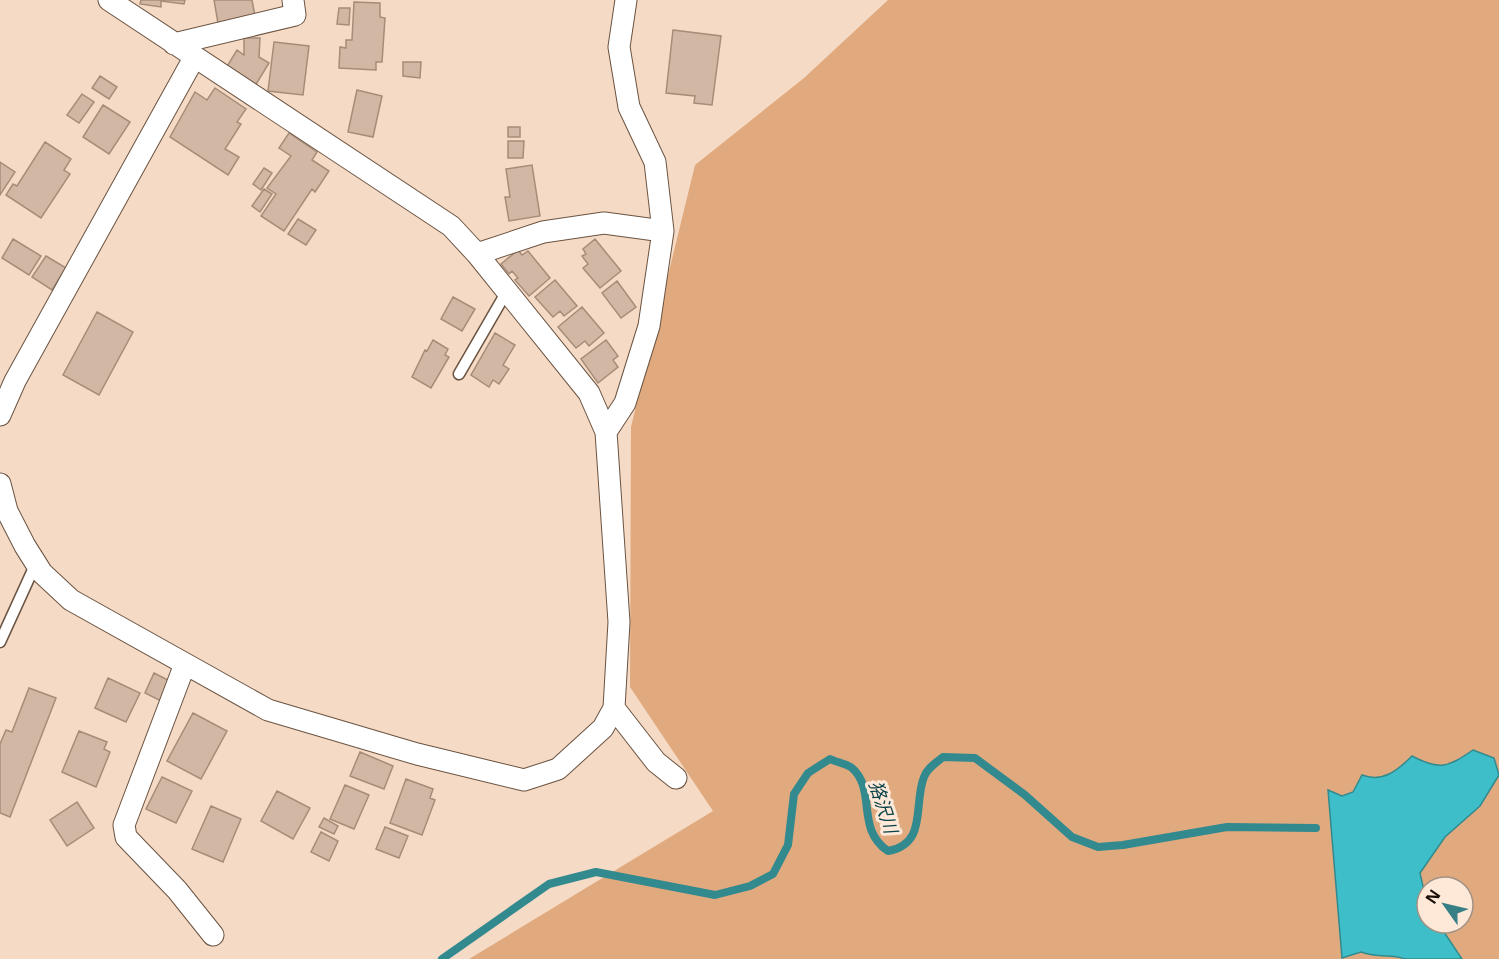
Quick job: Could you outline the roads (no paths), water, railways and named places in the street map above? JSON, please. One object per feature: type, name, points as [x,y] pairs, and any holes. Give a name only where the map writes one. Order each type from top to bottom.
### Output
[{"type":"street","points":[[0,484],[7,511],[36,563],[71,600],[268,710],[417,754],[524,780],[558,769],[603,728],[614,708],[620,622],[606,432],[589,393],[477,254],[451,226],[109,0]]},
{"type":"street","points":[[174,44],[295,15],[293,0]]},
{"type":"street","points":[[606,432],[625,403],[649,326],[663,231],[654,162],[629,107],[627,97],[619,47],[626,0]]},
{"type":"street","points":[[0,414],[15,381],[194,58]]},
{"type":"street","points":[[477,254],[543,232],[604,223],[663,231]]},
{"type":"street","points":[[185,664],[124,825],[126,837],[177,890],[213,935]]},
{"type":"street","points":[[614,708],[656,762],[676,778]]},
{"type":"lane","points":[[459,374],[507,291]]},
{"type":"lane","points":[[0,642],[36,563]]},
{"type":"water","points":[[1473,750],[1494,758],[1499,775],[1480,806],[1445,837],[1420,875],[1415,875],[1415,935],[1446,935],[1462,959],[1405,959],[1361,952],[1342,958],[1328,790],[1342,796],[1353,792],[1362,775],[1377,777],[1390,774],[1412,756],[1437,765],[1457,760]]},
{"type":"waterway","name":"狢沢川","points":[[442,959],[549,884],[596,872],[715,895],[750,886],[773,874],[788,845],[794,794],[808,773],[830,759],[852,768],[859,777],[864,787],[872,832],[878,842],[888,851],[901,847],[914,832],[925,774],[943,757],[975,758],[1025,795],[1072,837],[1098,847],[1123,845],[1227,827],[1316,828]]}]
